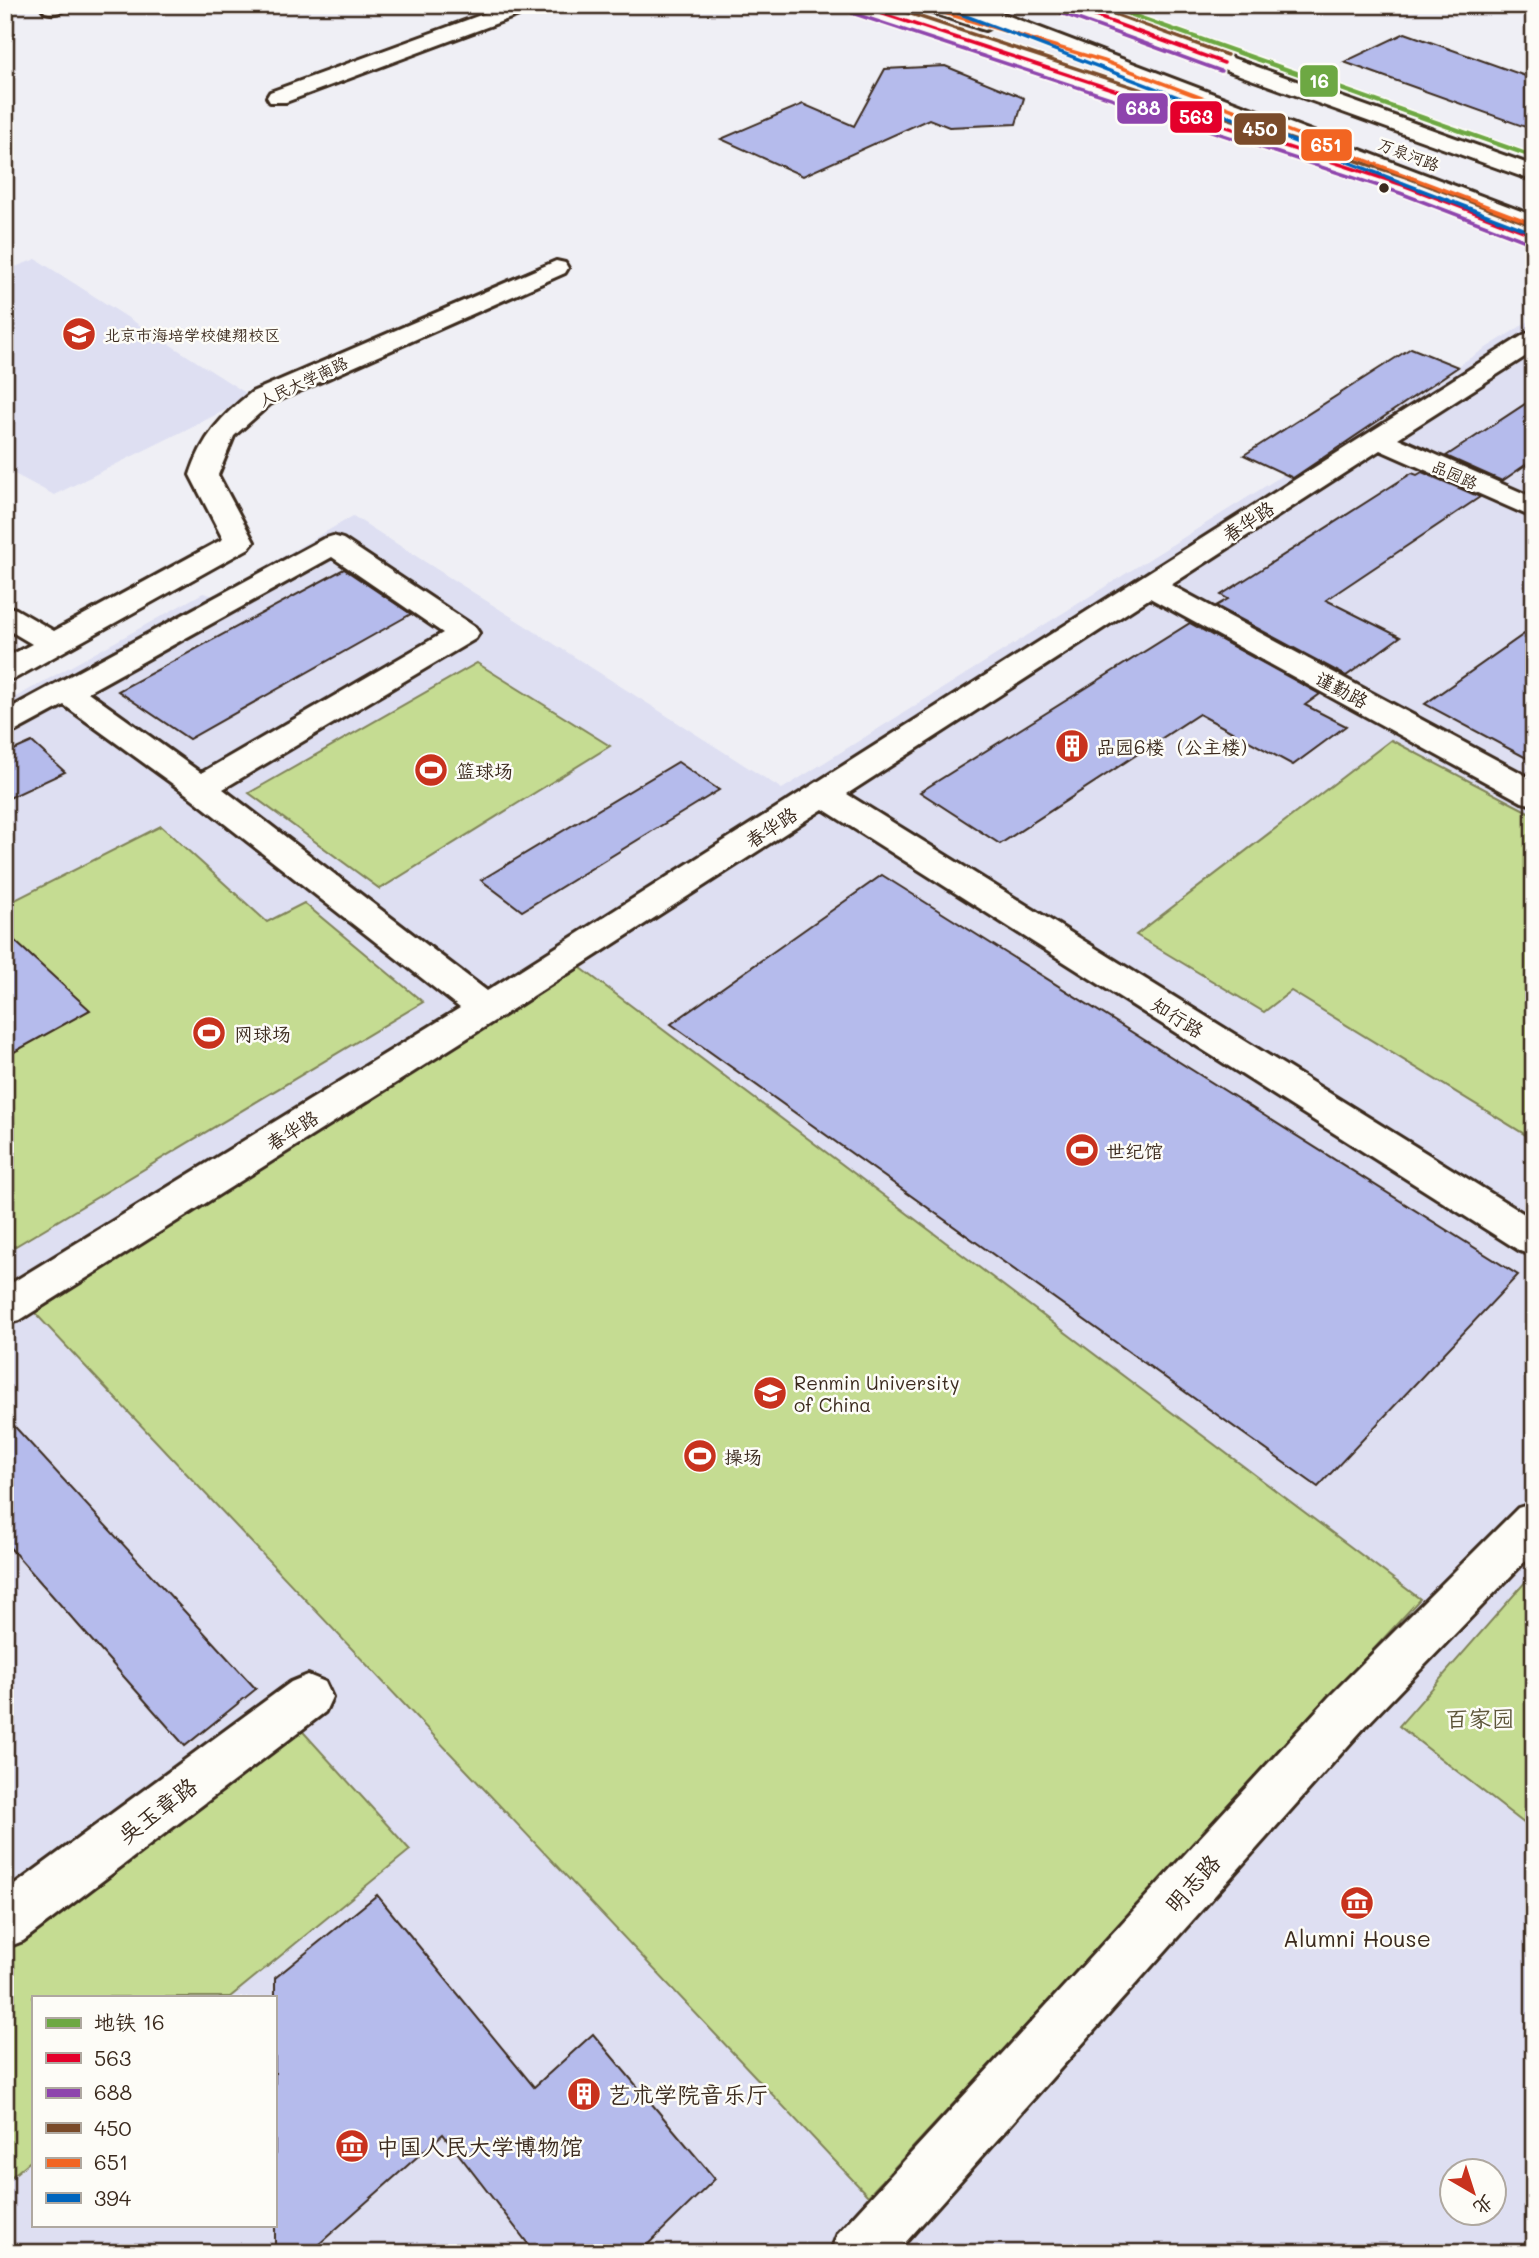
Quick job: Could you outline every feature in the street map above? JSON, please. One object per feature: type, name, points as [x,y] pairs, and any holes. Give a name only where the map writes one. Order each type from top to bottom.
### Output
[{"type":"main road","points":[[278,97],[528,5]]},
{"type":"main road","name":"万泉河路","points":[[855,5],[1403,185],[1534,235]]},
{"type":"main road","points":[[917,5],[945,7],[1109,52]]},
{"type":"main road","name":"万泉河路","points":[[1008,5],[1109,52],[1534,224]]},
{"type":"main road","name":"万泉河路","points":[[1064,5],[1534,174]]},
{"type":"main road","points":[[1040,11],[1109,52]]},
{"type":"main road","name":"万泉河路","points":[[1109,52],[1534,201]]},
{"type":"main road","name":"人民大学南路","points":[[5,671],[239,542],[204,475],[211,452],[226,424],[261,398],[556,268]]},
{"type":"main road","name":"春华路","points":[[6,1307],[486,1009],[1376,438],[1534,340]]},
{"type":"main road","name":"品园路","points":[[1376,438],[1534,509]]},
{"type":"main road","points":[[5,724],[333,545],[464,633],[200,788]]},
{"type":"main road","name":"谨勤路","points":[[1149,585],[1534,794]]},
{"type":"main road","points":[[5,615],[54,645]]},
{"type":"main road","points":[[65,690],[200,788],[486,1009]]},
{"type":"main road","name":"知行路","points":[[823,794],[1534,1240]]},
{"type":"main road","name":"明志路","points":[[858,2253],[1346,1713],[1534,1522]]},
{"type":"main road","name":"吴玉章路","points":[[5,1923],[308,1697]]},
{"type":"shaded area","name":"北京市海培学校健翔校区","points":[[36,259],[252,397],[54,495],[5,469],[5,271]]},
{"type":"shaded area","name":"Renmin University of China","points":[[1534,318],[1534,2253],[5,2253],[5,703],[203,593],[215,596],[353,516],[782,789]]},
{"type":"green space","name":"篮球场","points":[[477,663],[610,746],[380,889],[249,793]]},
{"type":"green space","points":[[1391,740],[1534,815],[1534,1140],[1291,991],[1264,1012],[1136,935]]},
{"type":"green space","name":"网球场","points":[[161,826],[267,922],[304,903],[423,1002],[14,1247],[5,1237],[5,1057],[89,1010],[5,932],[5,905]]},
{"type":"green space","name":"操场","points":[[577,965],[1420,1599],[868,2196],[35,1313]]},
{"type":"green space","name":"百家园","points":[[1534,1572],[1534,1831],[1399,1726]]},
{"type":"green space","points":[[296,1724],[410,1850],[231,1996],[32,1996],[32,2160],[5,2182],[5,1943]]},
{"type":"building","points":[[1405,33],[1534,79],[1534,130],[1344,62]]},
{"type":"building","points":[[945,66],[1024,98],[1016,124],[949,127],[929,119],[803,176],[721,139],[803,104],[854,126],[885,69]]},
{"type":"building","points":[[1411,348],[1458,367],[1293,478],[1244,455]]},
{"type":"building","points":[[1534,398],[1534,459],[1502,481],[1446,456]]},
{"type":"building","points":[[1422,472],[1480,497],[1326,600],[1400,637],[1346,676],[1216,606],[1228,599],[1221,595],[1412,473],[1417,475]]},
{"type":"building","points":[[344,569],[411,614],[189,739],[118,691]]},
{"type":"building","name":"品园6楼（公主楼）","points":[[1190,623],[1320,694],[1305,705],[1346,726],[1293,765],[1199,714],[1000,844],[920,792]]},
{"type":"building","points":[[1534,627],[1534,762],[1425,704]]},
{"type":"building","points":[[32,742],[65,772],[5,800],[5,754]]},
{"type":"building","points":[[678,762],[719,790],[522,911],[481,880]]},
{"type":"building","name":"世纪馆","points":[[882,875],[1518,1275],[1318,1487],[671,1024]]},
{"type":"building","points":[[5,932],[90,1010],[5,1057]]},
{"type":"building","points":[[5,1416],[256,1689],[185,1746],[5,1542]]},
{"type":"building","points":[[377,1895],[534,2087],[593,2034],[715,2179],[639,2253],[535,2253],[443,2134],[309,2253],[275,2253],[275,1978]]},
{"type":"metro line","name":"16","points":[[1104,5],[1534,157]]},
{"type":"transit line","name":"563","points":[[856,5],[1403,185],[1534,235]]},
{"type":"transit line","name":"450","points":[[884,5],[1406,177],[1534,226]]},
{"type":"transit line","name":"651","points":[[918,5],[1104,61],[1534,224]]},
{"type":"transit line","name":"563","points":[[1065,5],[1224,63]]},
{"type":"transit line","name":"450","points":[[1090,5],[1227,55]]},
{"type":"transit line","name":"688","points":[[852,13],[1400,193],[1531,243]]},
{"type":"transit line","name":"394","points":[[958,13],[1531,232]]},
{"type":"transit line","name":"688","points":[[1061,13],[1221,71]]},
{"type":"place","name":"北京市海培学校健翔校区","points":[[79,334]]},
{"type":"place","name":"品园6楼（公主楼）","points":[[1072,746]]},
{"type":"place","name":"篮球场","points":[[431,770]]},
{"type":"place","name":"网球场","points":[[209,1033]]},
{"type":"place","name":"世纪馆","points":[[1082,1150]]},
{"type":"place","name":"Renmin University of China","points":[[770,1393]]},
{"type":"place","name":"操场","points":[[700,1456]]},
{"type":"place","name":"Alumni House","points":[[1357,1903]]},
{"type":"place","name":"艺术学院音乐厅","points":[[584,2094]]},
{"type":"place","name":"中国人民大学博物馆","points":[[352,2146]]}]
